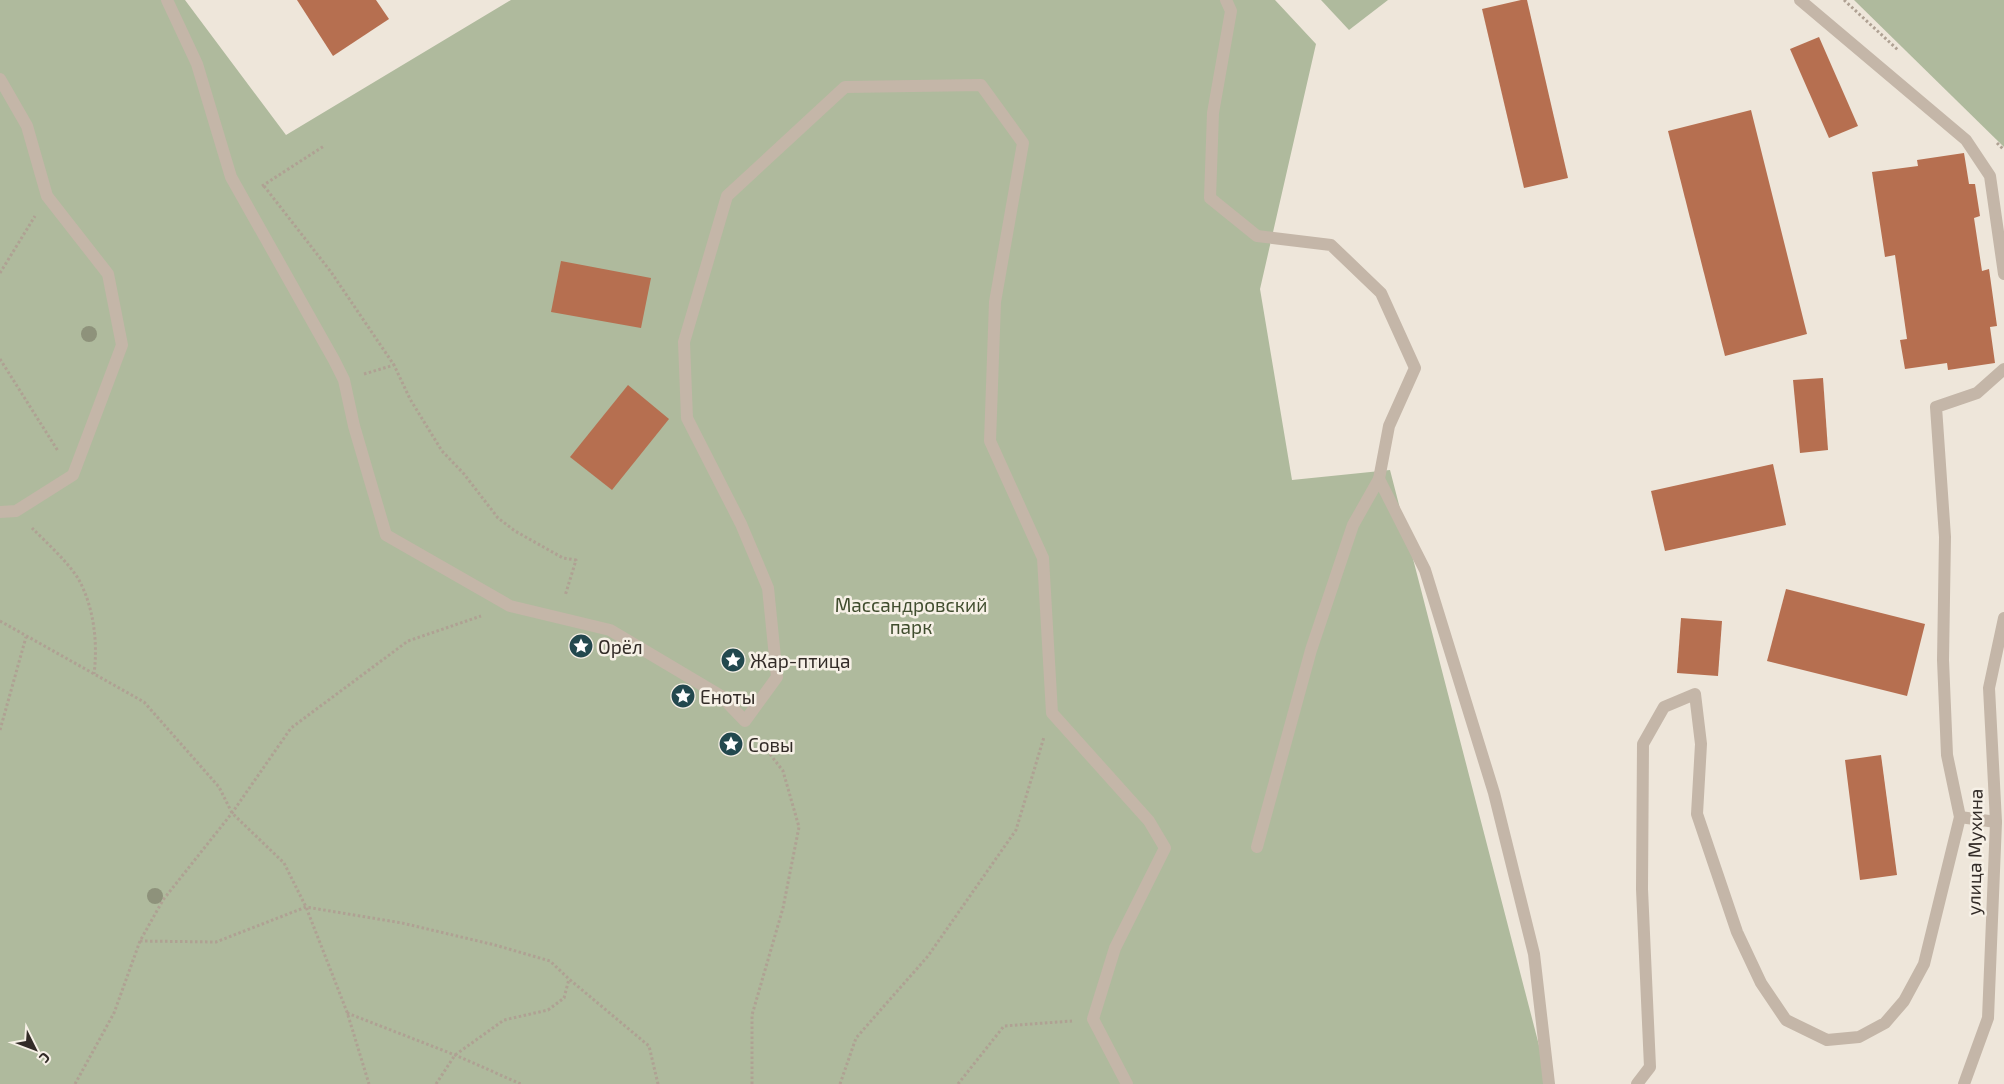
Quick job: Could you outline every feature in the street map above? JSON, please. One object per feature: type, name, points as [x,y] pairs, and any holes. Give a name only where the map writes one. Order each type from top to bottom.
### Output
[{"type":"street","points":[[167,0],[197,64],[230,177],[344,380],[354,426],[386,535],[510,606],[610,630],[721,696],[745,721],[777,677],[768,588],[741,524],[687,418],[684,342],[727,196],[845,87],[981,85],[1023,143],[995,302],[990,441],[1043,558],[1052,713],[1149,821],[1165,848],[1114,948],[1093,1019],[1127,1084]]},
{"type":"street","points":[[1226,0],[1231,11],[1213,113],[1210,198],[1257,236],[1331,245],[1381,293],[1414,368],[1389,426],[1379,479],[1353,524],[1311,650],[1257,847]]},
{"type":"street","points":[[1800,0],[1966,140],[1990,176],[2004,274]]},
{"type":"street","points":[[0,79],[27,126],[48,196],[108,274],[122,345],[74,475],[16,511],[0,512]]},
{"type":"street","points":[[1637,1084],[1650,1067],[1642,889],[1643,744],[1664,708],[1695,694],[1702,744],[1697,814],[1737,932],[1761,982],[1786,1020],[1827,1040],[1859,1037],[1885,1023],[1904,1001],[1924,964],[1960,817],[1946,755],[1943,660],[1945,537],[1936,407],[1977,393],[2004,369]]},
{"type":"street","points":[[1379,479],[1425,570],[1494,793],[1534,954],[1549,1084]]},
{"type":"street","name":"улица Мухина","points":[[1964,1084],[1988,1018],[1996,822],[1989,688],[2004,618]]},
{"type":"street","points":[[1960,817],[1996,822]]},
{"type":"path","points":[[243,199],[324,146]]},
{"type":"path","points":[[264,185],[331,272],[394,365],[410,399],[442,451],[464,474],[498,518],[516,532],[563,558],[576,560],[559,618]]},
{"type":"path","points":[[0,273],[48,196]]},
{"type":"path","points":[[0,359],[74,475]]},
{"type":"path","points":[[344,380],[394,365]]},
{"type":"path","points":[[16,511],[78,579],[92,616],[96,656],[94,674]]},
{"type":"path","points":[[75,1084],[114,1013],[140,941],[163,900],[232,812],[291,728],[408,641],[510,606]]},
{"type":"path","points":[[0,621],[144,702],[219,787],[232,812],[284,863],[306,907],[347,1012],[370,1084]]},
{"type":"path","points":[[0,730],[26,637]]},
{"type":"path","points":[[840,1084],[856,1038],[928,956],[1016,830],[1052,713]]},
{"type":"path","points":[[745,721],[783,771],[799,827],[783,908],[752,1015],[752,1084]]},
{"type":"path","points":[[140,941],[216,942],[306,907],[402,923],[550,960],[569,979],[649,1046],[658,1084]]},
{"type":"path","points":[[436,1084],[455,1055],[504,1020],[548,1010],[564,998],[569,979]]},
{"type":"path","points":[[347,1012],[455,1055],[521,1084]]},
{"type":"path","points":[[958,1084],[1004,1026],[1093,1019]]},
{"type":"green space","name":"Массандровский парк","points":[[0,0],[185,0],[286,135],[511,0],[1275,0],[1316,44],[1260,289],[1292,480],[1390,470],[1549,1084],[0,1084]]},
{"type":"green space","points":[[1321,0],[1388,0],[1349,30]]},
{"type":"green space","points":[[1854,0],[2004,0],[2004,147]]},
{"type":"building","points":[[297,0],[376,0],[389,19],[333,56]]},
{"type":"building","points":[[1527,0],[1568,178],[1524,188],[1482,9]]},
{"type":"building","points":[[1819,37],[1858,126],[1829,138],[1790,49]]},
{"type":"building","points":[[1751,110],[1807,334],[1725,356],[1668,131]]},
{"type":"building","points":[[1964,153],[1969,184],[1975,184],[1980,216],[1974,218],[1982,271],[1989,269],[1997,326],[1990,327],[1995,363],[1948,370],[1947,363],[1905,369],[1900,340],[1907,339],[1895,255],[1885,257],[1872,172],[1918,166],[1917,160]]},
{"type":"building","points":[[561,261],[651,278],[641,328],[551,312]]},
{"type":"building","points":[[1823,378],[1828,450],[1800,453],[1793,380]]},
{"type":"building","points":[[628,385],[669,419],[612,490],[570,457]]},
{"type":"building","points":[[1773,464],[1786,525],[1665,551],[1651,491]]},
{"type":"building","points":[[1786,589],[1925,624],[1907,696],[1767,661]]},
{"type":"building","points":[[1681,618],[1722,621],[1718,676],[1677,673]]},
{"type":"building","points":[[1881,755],[1897,875],[1860,880],[1845,760]]},
{"type":"place","name":"Орёл","points":[[581,646]]},
{"type":"place","name":"Жар-птица","points":[[733,660]]},
{"type":"place","name":"Еноты","points":[[683,696]]},
{"type":"place","name":"Совы","points":[[731,744]]}]
